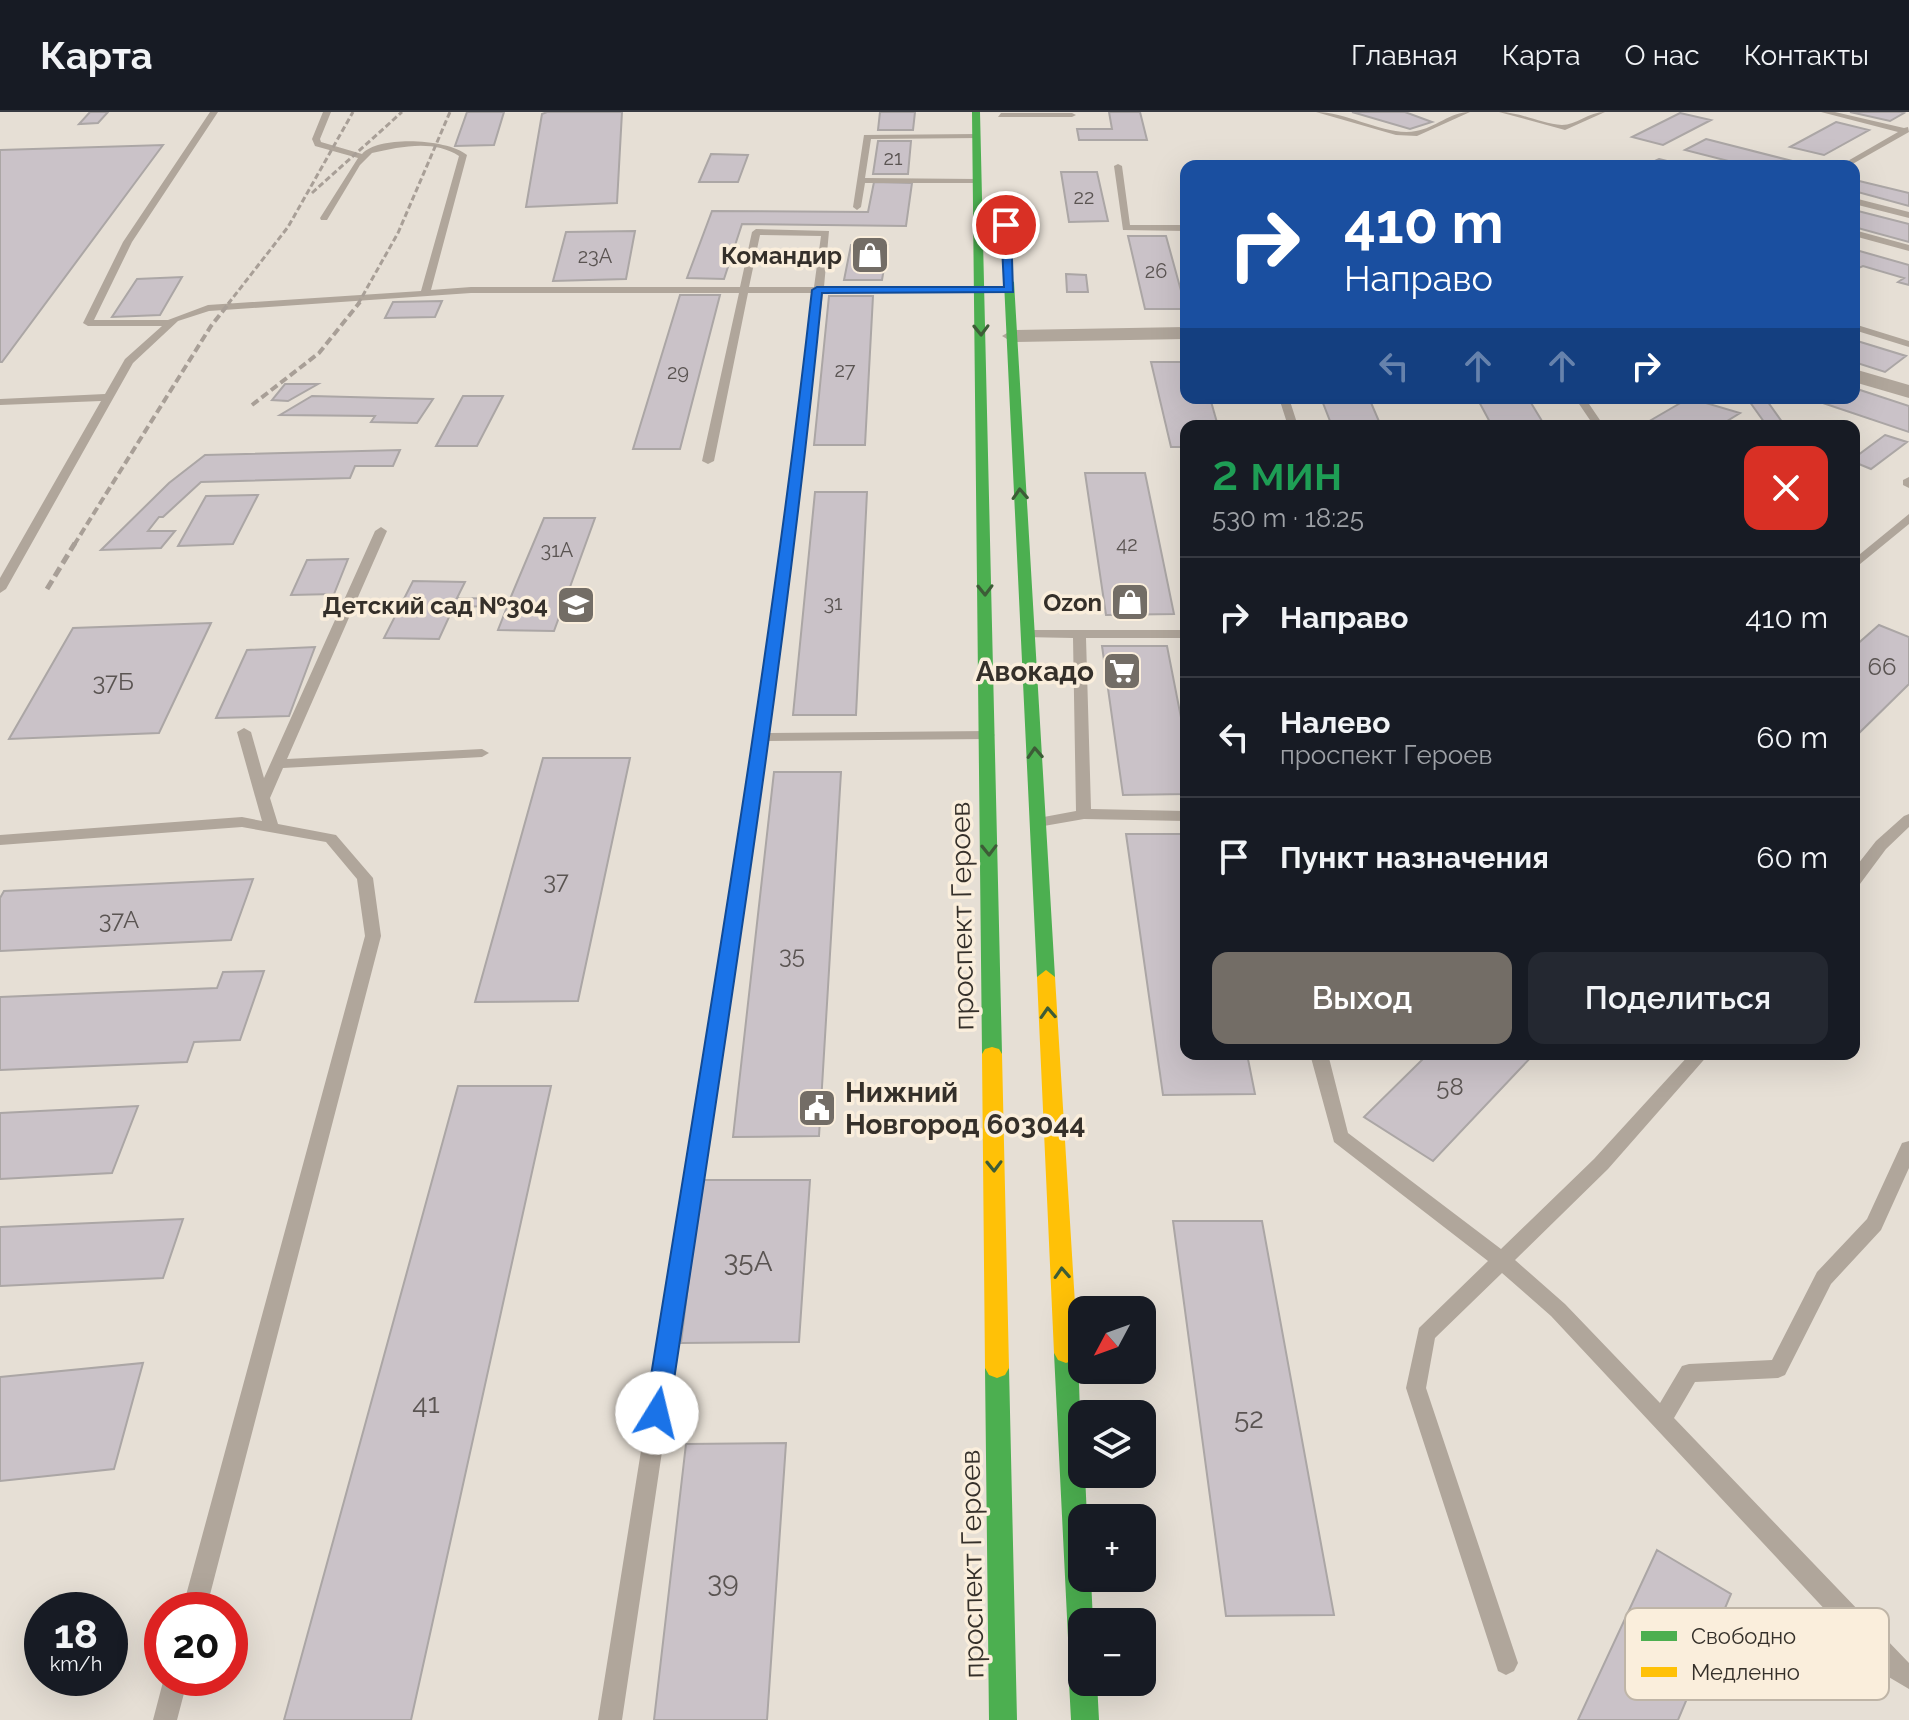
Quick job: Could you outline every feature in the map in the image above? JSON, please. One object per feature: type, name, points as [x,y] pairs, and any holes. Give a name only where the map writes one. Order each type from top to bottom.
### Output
[{"type":"main road","name":"проспект Героев","points":[[976,112],[1003,1720]]},
{"type":"main road","points":[[1008,265],[1079,1608]]},
{"type":"main road","points":[[1084,1696],[1085,1720]]},
{"type":"street","points":[[1012,336],[1180,333]]},
{"type":"street","points":[[1860,376],[1905,387]]},
{"type":"lane","points":[[171,323],[88,323],[96,302],[165,185],[214,112]]},
{"type":"lane","points":[[327,112],[316,139],[318,144],[363,157]]},
{"type":"lane","points":[[1320,112],[1406,134],[1417,134],[1466,112]]},
{"type":"lane","points":[[1503,112],[1565,128],[1601,112]]},
{"type":"lane","points":[[1825,112],[1907,130]]},
{"type":"lane","points":[[1001,119],[1072,115]]},
{"type":"lane","points":[[1854,160],[1907,130]]},
{"type":"lane","points":[[857,207],[867,137],[977,136]]},
{"type":"lane","points":[[324,218],[363,157],[378,149],[435,144],[455,147],[463,155],[425,293]]},
{"type":"lane","points":[[1118,166],[1126,228],[1180,228]]},
{"type":"lane","points":[[862,180],[977,181]]},
{"type":"lane","points":[[1860,203],[1909,215]]},
{"type":"lane","points":[[610,1720],[762,737],[826,233],[756,232],[708,461]]},
{"type":"lane","points":[[1860,235],[1909,248]]},
{"type":"lane","points":[[0,589],[129,361],[171,323],[208,308],[425,293],[1009,290]]},
{"type":"lane","points":[[1860,329],[1909,344]]},
{"type":"lane","points":[[0,402],[109,397]]},
{"type":"lane","points":[[1860,560],[1909,518]]},
{"type":"lane","points":[[263,797],[381,531]]},
{"type":"lane","points":[[1027,634],[1180,634]]},
{"type":"lane","points":[[1079,635],[1084,814]]},
{"type":"lane","points":[[244,732],[271,827]]},
{"type":"lane","points":[[762,737],[988,735]]},
{"type":"lane","points":[[277,764],[482,753]]},
{"type":"lane","points":[[1038,822],[1084,814],[1180,816]]},
{"type":"lane","points":[[1860,872],[1881,845],[1909,819]]},
{"type":"lane","points":[[0,840],[242,822],[331,838],[365,878],[373,936],[199,1592]]},
{"type":"lane","points":[[1321,1060],[1340,1137],[1500,1259],[1558,1310],[1838,1608]]},
{"type":"lane","points":[[1506,1663],[1416,1388],[1426,1334],[1601,1164],[1695,1060]]},
{"type":"lane","points":[[1661,1420],[1689,1373],[1778,1369],[1824,1278],[1874,1224],[1909,1148]]},
{"type":"lane","points":[[1889,1662],[1909,1677]]},
{"type":"lane","points":[[165,1720],[171,1696]]},
{"type":"building","points":[[90,112],[108,112],[98,123],[79,124]]},
{"type":"building","points":[[467,112],[504,112],[494,145],[455,146]]},
{"type":"building","points":[[622,112],[617,203],[526,207],[542,114]]},
{"type":"building","points":[[880,112],[915,112],[913,130],[878,130]]},
{"type":"building","points":[[1109,112],[1140,112],[1147,140],[1079,140],[1077,129],[1112,129]]},
{"type":"building","points":[[1352,112],[1405,112],[1432,122],[1410,129]]},
{"type":"building","points":[[1850,112],[1901,112],[1904,113],[1890,121]]},
{"type":"building","points":[[1680,113],[1711,120],[1663,145],[1632,137]]},
{"type":"building","points":[[1836,122],[1869,130],[1824,155],[1790,147]]},
{"type":"building","points":[[1706,139],[1788,160],[1724,160],[1685,150]]},
{"type":"building","points":[[878,141],[911,141],[908,174],[873,174]]},
{"type":"building","points":[[163,145],[2,362],[0,362],[0,150]]},
{"type":"building","points":[[711,154],[748,155],[738,182],[699,182]]},
{"type":"building","points":[[1061,172],[1097,172],[1108,221],[1069,222]]},
{"type":"building","points":[[1860,181],[1909,193],[1909,206],[1860,193]]},
{"type":"building","points":[[874,182],[912,183],[906,226],[742,224],[724,279],[687,278],[712,211],[868,212]]},
{"type":"building","points":[[1860,212],[1909,224],[1909,242],[1860,229]]},
{"type":"building","points":[[635,231],[626,279],[553,281],[566,232]]},
{"type":"building","points":[[1128,236],[1166,236],[1180,287],[1180,309],[1145,309]]},
{"type":"building","points":[[851,245],[888,245],[882,280],[844,280]]},
{"type":"building","points":[[1860,251],[1909,265],[1909,285],[1898,282],[1904,278],[1860,267]]},
{"type":"building","points":[[1066,274],[1086,275],[1088,292],[1067,292]]},
{"type":"building","points":[[182,277],[160,315],[112,317],[137,279]]},
{"type":"building","points":[[680,295],[720,295],[680,449],[633,449]]},
{"type":"building","points":[[829,296],[873,296],[865,445],[814,445]]},
{"type":"building","points":[[442,301],[435,317],[385,318],[393,302]]},
{"type":"building","points":[[1860,342],[1906,356],[1885,372],[1860,364]]},
{"type":"building","points":[[1151,362],[1180,362],[1180,404],[1212,404],[1216,420],[1180,420],[1180,447],[1171,447]]},
{"type":"building","points":[[285,384],[318,384],[288,401],[272,400]]},
{"type":"building","points":[[1860,390],[1909,406],[1909,432],[1826,404],[1860,404]]},
{"type":"building","points":[[312,396],[433,399],[417,423],[371,422],[375,416],[280,415]]},
{"type":"building","points":[[463,396],[503,396],[477,446],[436,446]]},
{"type":"building","points":[[1323,404],[1372,404],[1378,420],[1330,420]]},
{"type":"building","points":[[1480,404],[1532,404],[1541,420],[1489,420]]},
{"type":"building","points":[[1679,404],[1709,404],[1740,413],[1729,420],[1651,420]]},
{"type":"building","points":[[1751,404],[1769,404],[1781,420],[1763,420]]},
{"type":"building","points":[[1885,435],[1907,442],[1871,469],[1860,464],[1860,454]]},
{"type":"building","points":[[400,450],[393,466],[355,466],[350,478],[201,482],[163,517],[159,517],[148,531],[175,531],[161,548],[101,550],[169,483],[205,455]]},
{"type":"building","points":[[1085,473],[1145,473],[1174,614],[1106,615]]},
{"type":"building","points":[[815,492],[867,492],[856,715],[793,715]]},
{"type":"building","points":[[258,495],[233,544],[178,546],[206,496]]},
{"type":"building","points":[[544,518],[595,518],[554,631],[498,630],[507,607],[454,606],[439,639],[384,638],[413,581],[465,582],[457,598],[510,599]]},
{"type":"building","points":[[348,559],[334,594],[291,595],[307,560]]},
{"type":"building","points":[[211,623],[159,733],[9,739],[73,628]]},
{"type":"building","points":[[1879,625],[1909,637],[1909,684],[1860,732],[1860,642]]},
{"type":"building","points":[[1102,646],[1167,646],[1180,712],[1180,794],[1123,795]]},
{"type":"building","points":[[315,647],[289,716],[216,718],[247,650]]},
{"type":"building","points":[[543,758],[630,758],[578,1001],[475,1002]]},
{"type":"building","points":[[774,772],[841,772],[819,1136],[733,1137]]},
{"type":"building","points":[[1126,834],[1180,834],[1180,1060],[1248,1060],[1255,1094],[1163,1095]]},
{"type":"building","points":[[253,879],[231,940],[0,951],[0,898],[4,891]]},
{"type":"building","points":[[264,971],[240,1040],[194,1042],[187,1062],[0,1070],[0,997],[217,988],[223,972]]},
{"type":"building","points":[[1422,1060],[1528,1060],[1433,1161],[1364,1117]]},
{"type":"building","points":[[458,1086],[551,1086],[411,1720],[284,1720]]},
{"type":"building","points":[[138,1106],[112,1173],[0,1179],[0,1113]]},
{"type":"building","points":[[701,1180],[810,1180],[799,1342],[681,1343]]},
{"type":"building","points":[[183,1219],[163,1278],[0,1286],[0,1227]]},
{"type":"building","points":[[1173,1221],[1262,1221],[1334,1615],[1226,1616]]},
{"type":"building","points":[[143,1363],[114,1469],[0,1481],[0,1377]]},
{"type":"building","points":[[786,1443],[767,1720],[654,1720],[686,1444]]},
{"type":"building","points":[[1657,1550],[1731,1594],[1725,1608],[1630,1608]]},
{"type":"building","points":[[1625,1619],[1625,1700],[1686,1700],[1678,1720],[1578,1720]]},
{"type":"railway","points":[[228,304],[288,227],[353,112]]},
{"type":"railway","points":[[312,193],[402,112]]},
{"type":"railway","points":[[358,304],[398,233],[450,112]]},
{"type":"railway","points":[[74,545],[211,326],[230,302]]},
{"type":"railway","points":[[252,405],[319,353],[360,302]]},
{"type":"railway","points":[[47,589],[75,543]]},
{"type":"traffic: fast","points":[[976,112],[992,1054]]},
{"type":"traffic: fast","points":[[1009,282],[1046,977]]},
{"type":"traffic: fast","points":[[1066,1353],[1079,1608]]},
{"type":"traffic: fast","points":[[997,1368],[1003,1720]]},
{"type":"traffic: fast","points":[[1084,1696],[1085,1720]]},
{"type":"traffic: slow","points":[[1046,977],[1066,1353]]},
{"type":"traffic: slow","points":[[992,1054],[997,1368]]},
{"type":"place","name":"Командир","points":[[870,255]]},
{"type":"place","name":"Ozon","points":[[1130,602]]},
{"type":"place","name":"Детский сад №304","points":[[576,605]]},
{"type":"place","name":"Авокадо","points":[[1122,671]]},
{"type":"place","name":"Нижний Новгород 603044","points":[[817,1108]]},
{"type":"route","points":[[657,1413],[762,737],[799,461],[817,290],[1009,290],[1006,225]]}]
